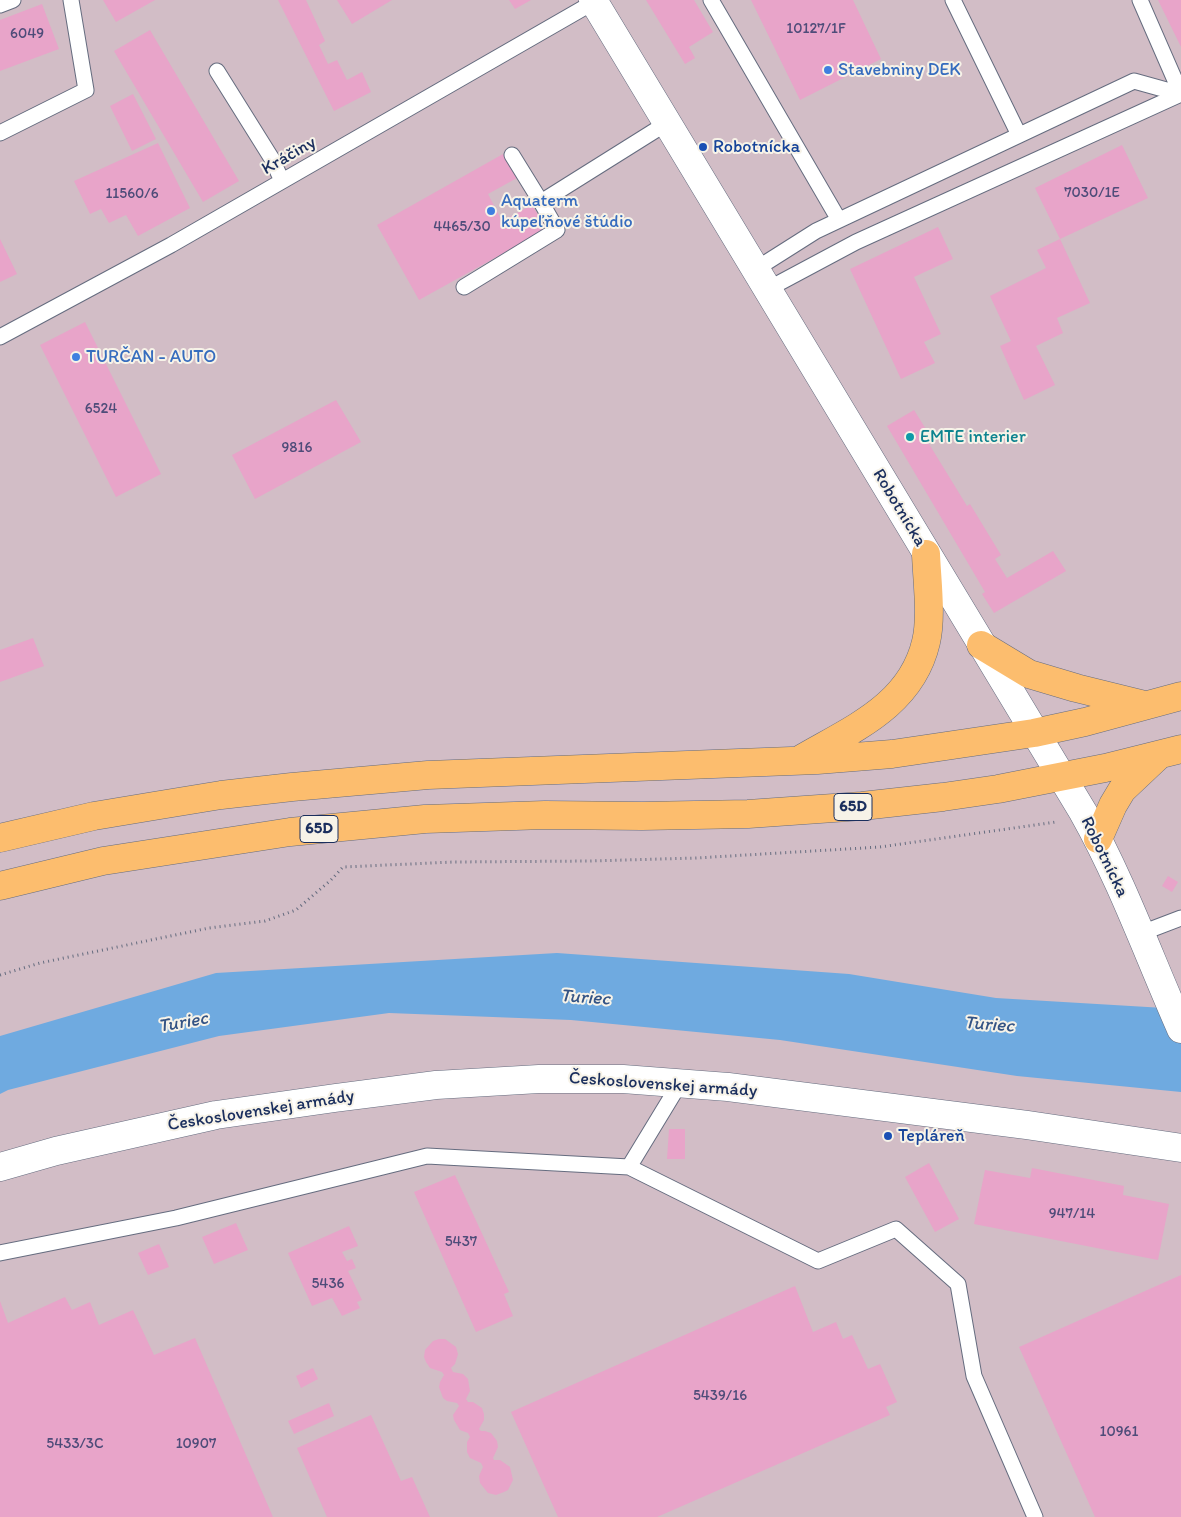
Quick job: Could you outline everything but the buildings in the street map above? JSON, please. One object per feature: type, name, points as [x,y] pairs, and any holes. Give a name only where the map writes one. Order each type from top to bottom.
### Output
[{"type":"main road","points":[[799,760],[886,708],[902,692],[918,668],[927,641],[929,608],[926,554]]},
{"type":"main road","points":[[981,645],[1029,674],[1146,706]]},
{"type":"main road","points":[[0,838],[94,816],[221,795],[428,775],[799,760],[892,754],[1034,733],[1086,722],[1181,696]]},
{"type":"main road","points":[[1098,840],[1113,804],[1122,790],[1170,753]]},
{"type":"main road","name":"65D","points":[[0,886],[103,861],[290,832],[426,819],[545,815],[748,814],[862,806],[989,790],[1105,768],[1170,753]]},
{"type":"street","name":"Robotnícka","points":[[593,1],[1098,840],[1181,1029]]},
{"type":"street","name":"Československej armády","points":[[0,1167],[56,1151],[216,1115],[436,1085],[539,1078],[623,1079],[728,1087],[872,1104],[1181,1148]]},
{"type":"lane","points":[[0,5],[13,0]]},
{"type":"lane","points":[[0,133],[86,90],[72,0]]},
{"type":"lane","points":[[711,0],[839,220]]},
{"type":"lane","points":[[953,0],[1019,135]]},
{"type":"lane","points":[[1140,0],[1181,94]]},
{"type":"lane","name":"Kráčiny","points":[[0,337],[171,245],[593,1]]},
{"type":"lane","points":[[217,71],[272,159],[282,181]]},
{"type":"lane","points":[[762,279],[816,231],[1134,81],[1181,94]]},
{"type":"lane","points":[[762,279],[856,242],[1181,94]]},
{"type":"lane","points":[[541,202],[668,123]]},
{"type":"lane","points":[[464,288],[557,230],[512,155]]},
{"type":"lane","points":[[1140,934],[1181,918]]},
{"type":"lane","points":[[629,1167],[680,1083]]},
{"type":"lane","points":[[0,1253],[176,1218],[427,1156],[629,1167],[818,1262],[896,1229],[958,1284],[974,1376],[1036,1517]]},
{"type":"path","points":[[0,975],[40,963],[209,928],[265,921],[296,910],[343,867],[454,862],[696,858],[880,847],[1056,822]]},
{"type":"shaded area","points":[[0,0],[1181,0],[1181,1517],[0,1517]]},
{"type":"water","name":"Turiec","points":[[557,953],[849,974],[996,998],[1181,1009],[1181,1092],[1017,1076],[780,1040],[571,1020],[389,1013],[219,1036],[8,1090],[0,1094],[0,1036],[216,973]]},
{"type":"place","name":"Stavebniny DEK","points":[[828,70]]},
{"type":"place","name":"Robotnícka","points":[[703,147]]},
{"type":"place","name":"Aquaterm kúpeľňové štúdio","points":[[491,211]]},
{"type":"place","name":"TURČAN - AUTO","points":[[76,357]]},
{"type":"place","name":"EMTE interier","points":[[910,437]]},
{"type":"place","name":"Tepláreň","points":[[888,1136]]}]
